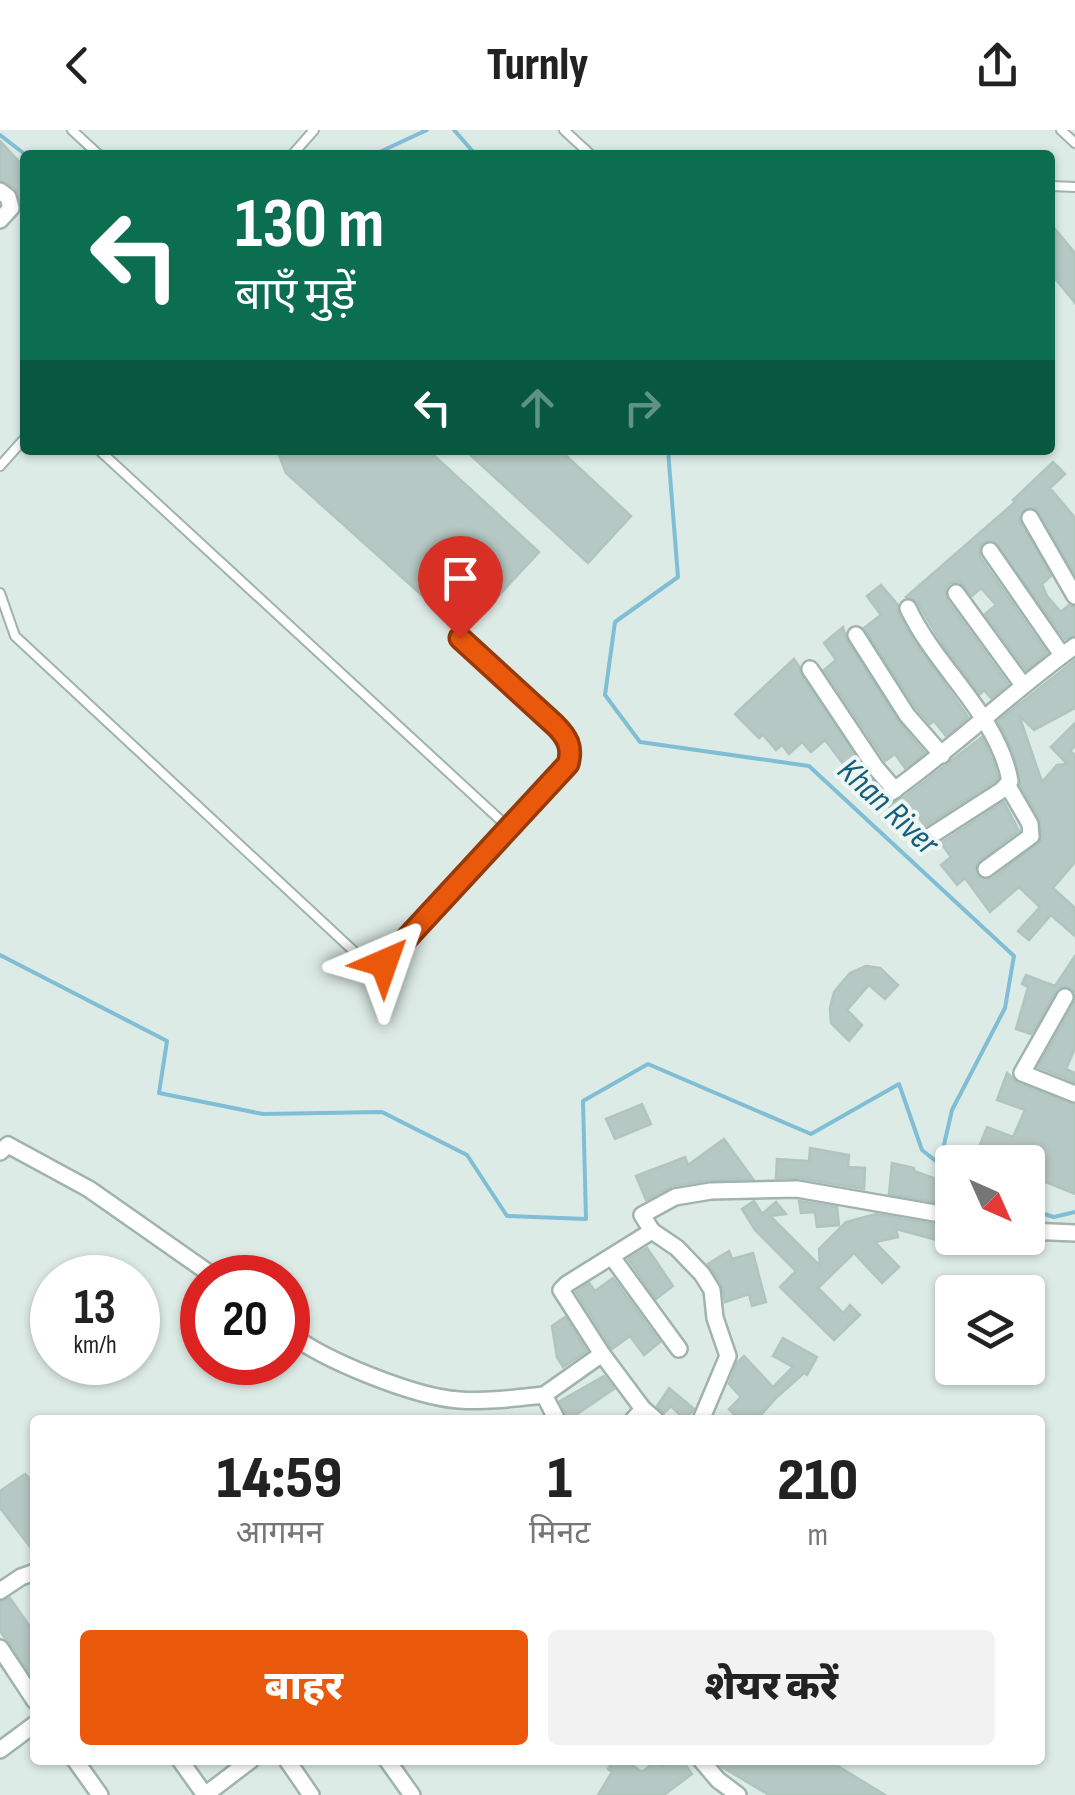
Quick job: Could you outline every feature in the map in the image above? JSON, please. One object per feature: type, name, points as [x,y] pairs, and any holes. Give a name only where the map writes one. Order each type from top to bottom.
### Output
[{"type":"street","points":[[0,191],[8,197],[11,208],[0,220]]},
{"type":"street","points":[[1030,518],[1075,596]]},
{"type":"street","points":[[810,669],[892,791],[942,755],[1068,650],[990,551]]},
{"type":"street","points":[[956,592],[1023,685]]},
{"type":"street","points":[[908,608],[931,651],[984,719],[1009,773],[1008,786],[1030,824],[1031,836],[986,869]]},
{"type":"street","points":[[856,635],[908,715],[942,755]]},
{"type":"street","points":[[932,835],[1008,786]]},
{"type":"street","points":[[1065,996],[1022,1073],[1075,1094]]},
{"type":"street","points":[[3,1144],[89,1189],[183,1255]]},
{"type":"street","points":[[703,1415],[728,1356],[715,1318],[713,1295],[691,1261],[652,1231],[642,1215],[675,1197],[711,1190],[797,1189],[935,1213]]},
{"type":"street","points":[[643,1415],[562,1290],[652,1231]]},
{"type":"street","points":[[1045,1232],[1075,1233]]},
{"type":"street","points":[[612,1258],[678,1349]]},
{"type":"street","points":[[310,1344],[366,1375],[455,1400],[544,1394],[602,1354]]},
{"type":"street","points":[[544,1394],[554,1415]]},
{"type":"street","points":[[0,1591],[30,1573]]},
{"type":"street","points":[[0,1648],[30,1694]]},
{"type":"street","points":[[0,1750],[30,1728]]},
{"type":"street","points":[[79,1765],[100,1795]]},
{"type":"street","points":[[184,1765],[205,1795],[244,1765]]},
{"type":"street","points":[[290,1765],[311,1795]]},
{"type":"street","points":[[391,1765],[412,1795]]},
{"type":"street","points":[[704,1765],[738,1795]]},
{"type":"lane","points":[[72,130],[94,150]]},
{"type":"lane","points":[[296,150],[314,130]]},
{"type":"lane","points":[[564,130],[586,150]]},
{"type":"lane","points":[[1061,130],[1075,143]]},
{"type":"lane","points":[[0,466],[20,444]]},
{"type":"lane","points":[[104,455],[509,828]]},
{"type":"lane","points":[[0,593],[15,636],[374,969],[384,963],[568,764],[571,752],[566,737],[460,638]]},
{"type":"building","points":[[0,141],[20,163],[20,200],[15,188],[0,180]]},
{"type":"building","points":[[1055,229],[1075,253],[1075,303],[1055,278]]},
{"type":"building","points":[[279,455],[433,455],[539,552],[464,633],[286,473]]},
{"type":"building","points":[[470,455],[565,455],[631,516],[588,563]]},
{"type":"building","points":[[1053,462],[1065,474],[1050,488],[1075,518],[1075,574],[1036,509],[1025,508],[1019,519],[1051,576],[1042,584],[1047,596],[1061,612],[1069,605],[1075,607],[1075,635],[1065,639],[994,541],[980,545],[980,557],[1047,653],[1026,670],[985,614],[996,605],[981,588],[972,596],[960,582],[950,583],[945,589],[947,600],[1008,684],[991,698],[984,690],[980,694],[917,602],[906,597],[1015,502]]},
{"type":"building","points":[[881,585],[898,605],[898,613],[911,636],[968,717],[946,736],[916,708],[864,628],[881,615],[867,596]]},
{"type":"building","points":[[843,627],[847,641],[898,721],[925,753],[905,768],[895,754],[885,761],[824,670],[836,660],[824,643]]},
{"type":"building","points":[[794,659],[880,789],[880,799],[874,804],[840,768],[844,765],[825,740],[811,752],[802,742],[789,754],[782,745],[776,750],[763,735],[759,738],[735,714]]},
{"type":"building","points":[[1075,660],[1075,708],[1034,730],[1019,715],[1042,782],[1057,765],[1067,764],[1051,747],[1075,723],[1075,746],[1070,751],[1075,755],[1075,862],[1053,888],[1075,908],[1075,936],[1051,915],[1029,940],[1018,931],[1040,907],[1019,887],[990,912],[965,878],[957,885],[941,865],[951,857],[941,843],[1004,802],[1019,831],[979,861],[975,869],[978,876],[992,879],[1041,841],[1040,819],[1020,785],[1014,754],[998,721]]},
{"type":"building","points":[[982,737],[993,761],[998,778],[995,781],[925,826],[914,810],[899,820],[887,804],[902,799]]},
{"type":"building","points":[[1075,956],[1075,992],[1066,986],[1059,988],[1031,1034],[1016,1029],[1028,987],[1022,984],[1026,975],[1055,986]]},
{"type":"building","points":[[866,966],[880,968],[898,985],[885,999],[869,985],[847,1010],[862,1025],[849,1041],[831,1023],[830,1008],[834,992],[850,973]]},
{"type":"building","points":[[1075,1002],[1075,1048],[1066,1069],[1075,1073],[1075,1082],[1038,1067]]},
{"type":"building","points":[[1007,1073],[1018,1083],[1075,1105],[1075,1194],[1045,1182],[1045,1145],[980,1145],[987,1127],[1013,1137],[1025,1110],[997,1100]]},
{"type":"building","points":[[642,1104],[651,1124],[615,1139],[606,1119]]},
{"type":"building","points":[[724,1139],[753,1179],[673,1186],[646,1200],[636,1176],[685,1157],[688,1165]]},
{"type":"building","points":[[810,1148],[849,1155],[848,1167],[865,1168],[864,1189],[776,1178],[777,1159],[809,1161]]},
{"type":"building","points":[[892,1163],[935,1179],[935,1202],[889,1194]]},
{"type":"building","points":[[754,1201],[762,1214],[776,1202],[786,1214],[770,1216],[820,1266],[819,1249],[846,1222],[876,1214],[935,1224],[935,1239],[896,1229],[898,1237],[875,1242],[899,1267],[882,1283],[854,1253],[818,1288],[843,1313],[850,1305],[860,1315],[834,1340],[780,1287],[796,1271],[755,1230],[742,1209]]},
{"type":"building","points":[[799,1201],[837,1207],[839,1225],[817,1227],[815,1212],[801,1213]]},
{"type":"building","points":[[647,1248],[673,1286],[656,1299],[628,1259]]},
{"type":"building","points":[[729,1251],[732,1259],[753,1253],[766,1302],[752,1306],[749,1294],[725,1302],[722,1285],[708,1264]]},
{"type":"building","points":[[613,1278],[660,1342],[644,1355],[630,1336],[612,1349],[576,1292],[589,1283],[595,1291]]},
{"type":"building","points":[[565,1317],[587,1351],[563,1367],[557,1357],[552,1326]]},
{"type":"building","points":[[783,1338],[817,1357],[807,1375],[804,1373],[761,1415],[734,1415],[729,1409],[741,1397],[729,1384],[737,1363],[744,1356],[773,1387],[793,1367],[773,1356]]},
{"type":"building","points":[[604,1376],[614,1389],[575,1415],[566,1415],[560,1401]]},
{"type":"building","points":[[669,1388],[694,1409],[689,1415],[680,1415],[671,1406],[664,1413],[657,1406]]},
{"type":"building","points":[[25,1474],[30,1479],[30,1547],[0,1508],[0,1491]]},
{"type":"building","points":[[10,1598],[30,1627],[30,1674],[0,1631],[0,1602]]},
{"type":"building","points":[[611,1765],[632,1765],[642,1772],[651,1765],[686,1765],[692,1774],[664,1795],[598,1795],[612,1772],[608,1769]]},
{"type":"building","points":[[836,1765],[885,1795],[769,1795],[722,1767]]},
{"type":"waterway","name":"Khan River","points":[[384,150],[427,130]]},
{"type":"waterway","name":"Khan River","points":[[454,130],[472,150]]},
{"type":"waterway","name":"Khan River","points":[[0,135],[20,150]]},
{"type":"waterway","name":"Khan River","points":[[668,455],[678,577],[615,622],[605,695],[640,742],[809,766],[1014,956],[1005,1008],[952,1110],[944,1145]]},
{"type":"waterway","points":[[0,955],[167,1041],[159,1093],[263,1114],[382,1112],[467,1155],[507,1216],[586,1219],[583,1101],[648,1064],[811,1134],[899,1084],[922,1150],[935,1160]]},
{"type":"waterway","points":[[1045,1214],[1054,1217],[1075,1212]]},
{"type":"route","points":[[384,963],[568,764],[571,752],[566,737],[555,725],[460,638]]}]
